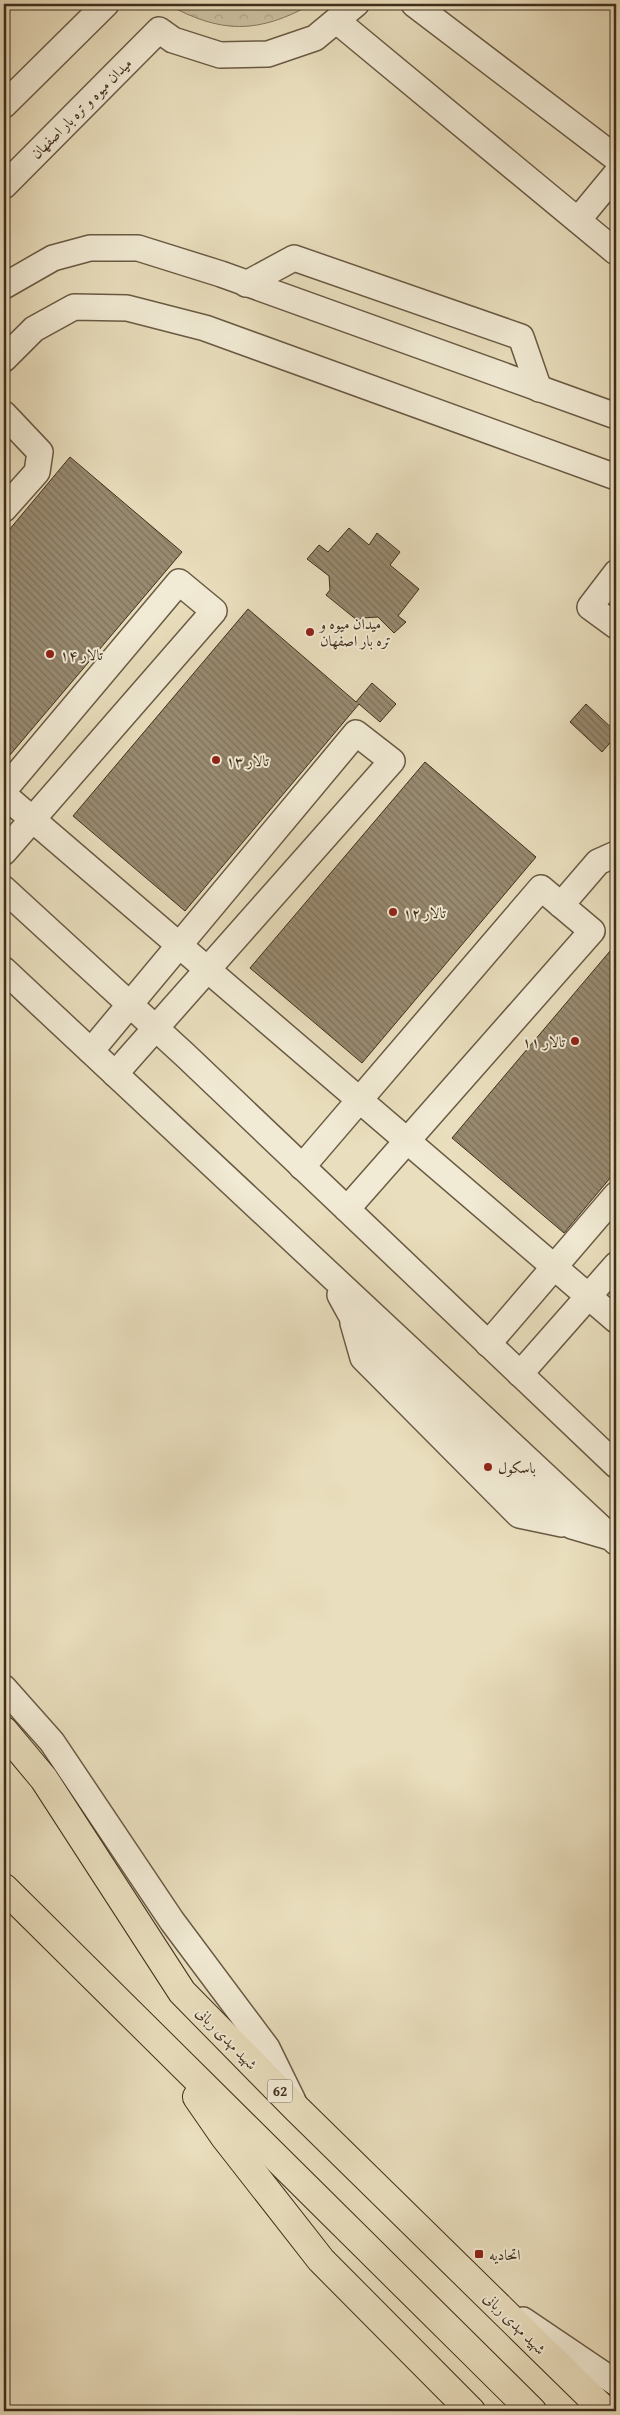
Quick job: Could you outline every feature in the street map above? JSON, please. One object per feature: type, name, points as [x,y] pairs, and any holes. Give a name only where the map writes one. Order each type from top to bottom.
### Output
[{"type":"highway","name":"شهید مهدی ربانی","points":[[4,1731],[44,1779],[182,1992],[297,2109],[605,2411]]},
{"type":"highway","points":[[4,1888],[157,2041],[390,2268],[532,2411]]},
{"type":"highway","points":[[157,2041],[224,2136],[321,2260],[471,2411]]},
{"type":"lane","points":[[4,105],[106,4]]},
{"type":"lane","points":[[356,4],[337,21],[616,252]]},
{"type":"lane","points":[[414,4],[616,158]]},
{"type":"lane","name":"میدان میوه و تره بار اصفهان","points":[[4,186],[159,30],[173,40],[220,55],[268,54],[315,38],[337,21]]},
{"type":"lane","points":[[578,220],[616,174]]},
{"type":"lane","points":[[4,286],[53,258],[90,248],[138,248],[246,284],[616,416]]},
{"type":"lane","points":[[246,284],[294,258],[521,337],[539,389]]},
{"type":"lane","points":[[4,359],[34,329],[74,307],[127,308],[205,328],[616,477]]},
{"type":"lane","points":[[4,414],[40,452],[37,472],[4,509]]},
{"type":"lane","points":[[616,573],[590,607],[616,626]]},
{"type":"lane","points":[[4,790],[180,582],[214,611],[4,852]]},
{"type":"lane","points":[[91,1051],[356,733],[392,761],[115,1074]]},
{"type":"lane","points":[[4,795],[616,1320]]},
{"type":"lane","points":[[561,905],[598,862],[616,854]]},
{"type":"lane","points":[[302,1167],[541,888],[592,931],[347,1209]]},
{"type":"lane","points":[[4,889],[156,1029],[616,1465]]},
{"type":"lane","points":[[4,970],[327,1270],[613,1540]]},
{"type":"lane","points":[[488,1344],[616,1195]]},
{"type":"lane","points":[[520,1374],[616,1265]]},
{"type":"lane","points":[[327,1270],[351,1315],[363,1358],[519,1515],[572,1526],[613,1540]]},
{"type":"lane","points":[[4,1688],[52,1742],[172,1921],[267,2048],[297,2109]]},
{"type":"lane","points":[[489,2296],[616,2383]]},
{"type":"green space","points":[[167,4],[312,4],[274,21],[240,26],[222,25],[205,21]]},
{"type":"building","name":"تالار ۱۴","points":[[70,457],[182,552],[4,762],[4,536]]},
{"type":"building","points":[[349,528],[369,545],[377,533],[400,552],[390,565],[419,589],[398,616],[406,622],[394,633],[378,617],[361,618],[358,621],[326,595],[330,590],[329,576],[307,559],[319,545],[328,552]]},
{"type":"building","name":"تالار ۱۳","points":[[248,609],[356,702],[372,683],[396,704],[380,722],[359,704],[185,911],[73,816]]},
{"type":"building","points":[[586,704],[616,732],[616,736],[602,752],[570,722]]},
{"type":"building","name":"تالار ۱۲","points":[[425,762],[536,857],[362,1063],[250,968]]},
{"type":"building","name":"تالار ۱۱","points":[[616,944],[616,1171],[564,1233],[452,1138]]},
{"type":"place","name":"میدان میوه و تره بار اصفهان","points":[[310,632]]},
{"type":"place","name":"تالار ۱۴","points":[[50,654]]},
{"type":"place","name":"تالار ۱۳","points":[[216,760]]},
{"type":"place","name":"تالار ۱۲","points":[[393,912]]},
{"type":"place","name":"تالار ۱۱","points":[[575,1041]]},
{"type":"place","name":"باسكول","points":[[488,1467]]},
{"type":"place","name":"اتحادیه","points":[[479,2254]]}]
